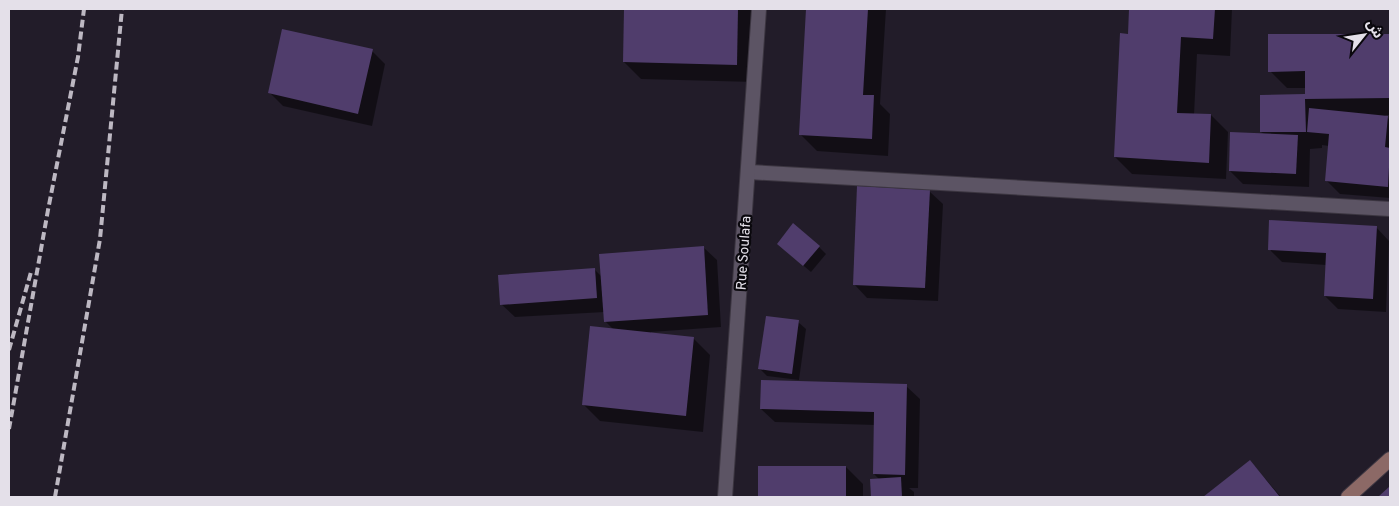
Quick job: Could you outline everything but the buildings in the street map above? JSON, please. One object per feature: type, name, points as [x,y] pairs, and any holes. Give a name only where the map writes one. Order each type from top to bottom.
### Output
[{"type":"main road","points":[[1348,497],[1390,459]]},
{"type":"street","name":"Rue Soulafa","points":[[725,497],[759,9]]},
{"type":"street","points":[[749,172],[1390,210]]},
{"type":"railway","points":[[9,429],[48,210],[78,57],[84,9]]},
{"type":"railway","points":[[55,497],[100,239],[122,9]]},
{"type":"railway","points":[[9,350],[31,272]]}]
